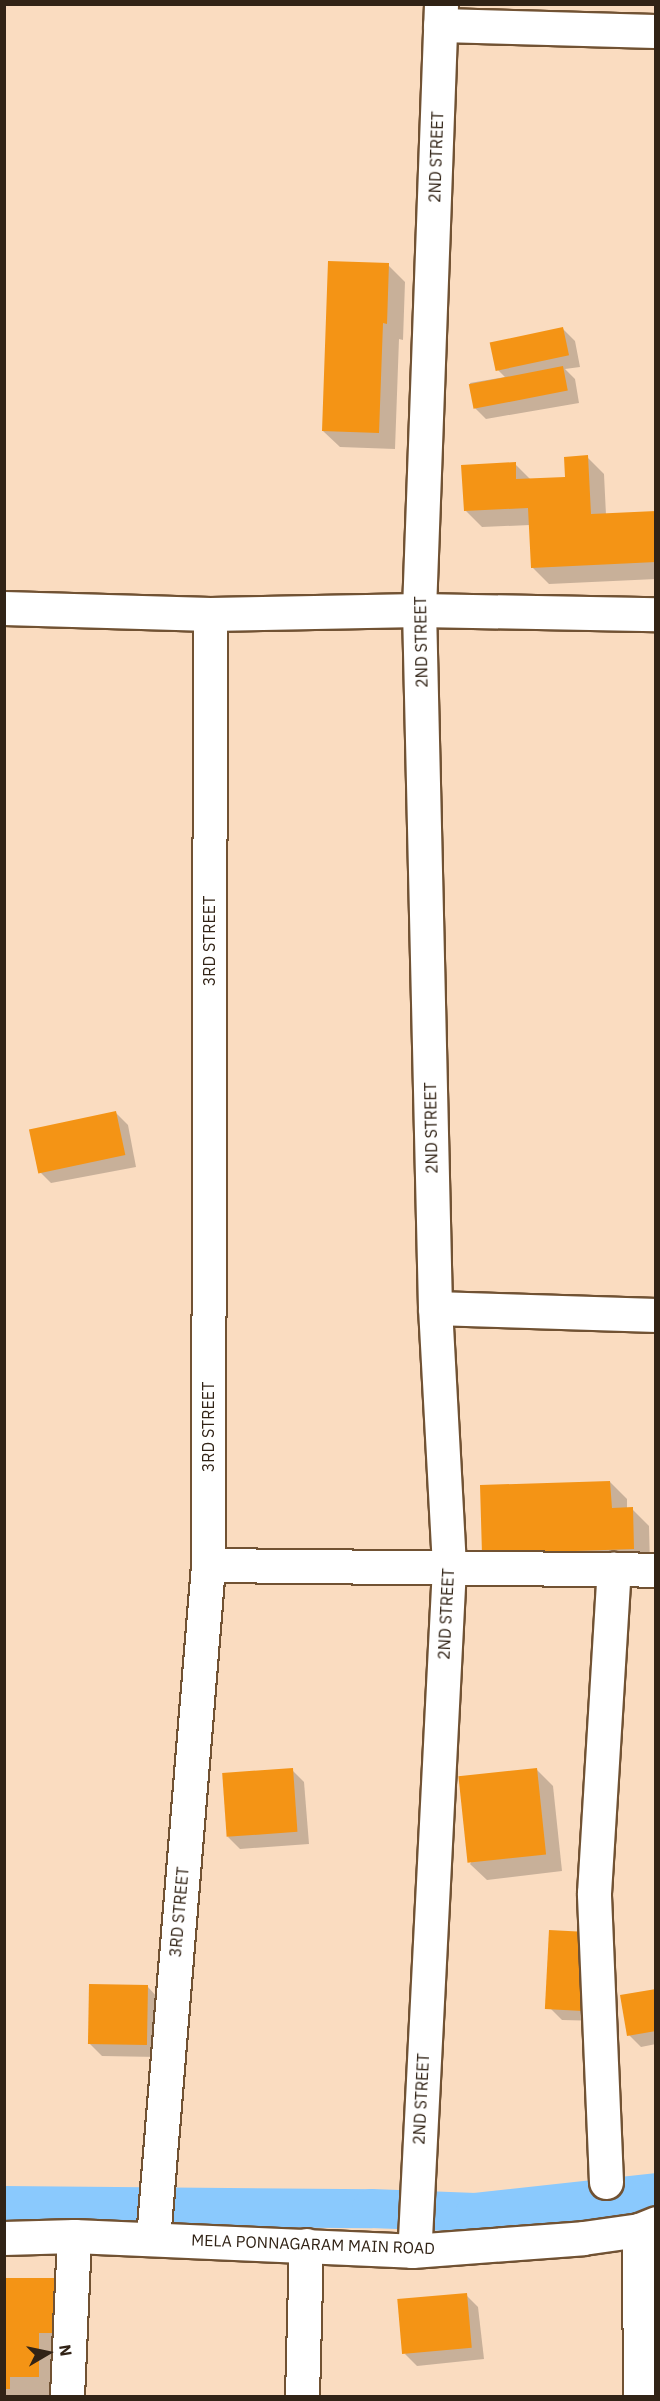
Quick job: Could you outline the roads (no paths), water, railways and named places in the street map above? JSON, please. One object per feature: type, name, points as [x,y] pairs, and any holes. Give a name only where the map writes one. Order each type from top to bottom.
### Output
[{"type":"street","points":[[441,15],[656,31]]},
{"type":"street","name":"2ND STREET","points":[[413,2244],[449,1566],[435,1308],[419,610],[441,15]]},
{"type":"street","points":[[4,608],[210,614],[419,610],[656,614]]},
{"type":"street","name":"3RD STREET","points":[[154,2232],[157,2168],[208,1565],[210,614]]},
{"type":"street","points":[[435,1308],[656,1315]]},
{"type":"street","points":[[208,1565],[656,1570]]},
{"type":"street","points":[[606,2182],[594,1893],[614,1569]]},
{"type":"street","points":[[640,2397],[647,2226]]},
{"type":"street","name":"MELA PONNAGARAM MAIN ROAD","points":[[4,2238],[154,2232],[306,2245],[413,2244],[583,2238],[647,2226]]},
{"type":"street","points":[[67,2397],[74,2236]]},
{"type":"street","points":[[302,2397],[306,2245]]},
{"type":"waterway","points":[[4,2205],[371,2208],[475,2212],[656,2192]]}]
